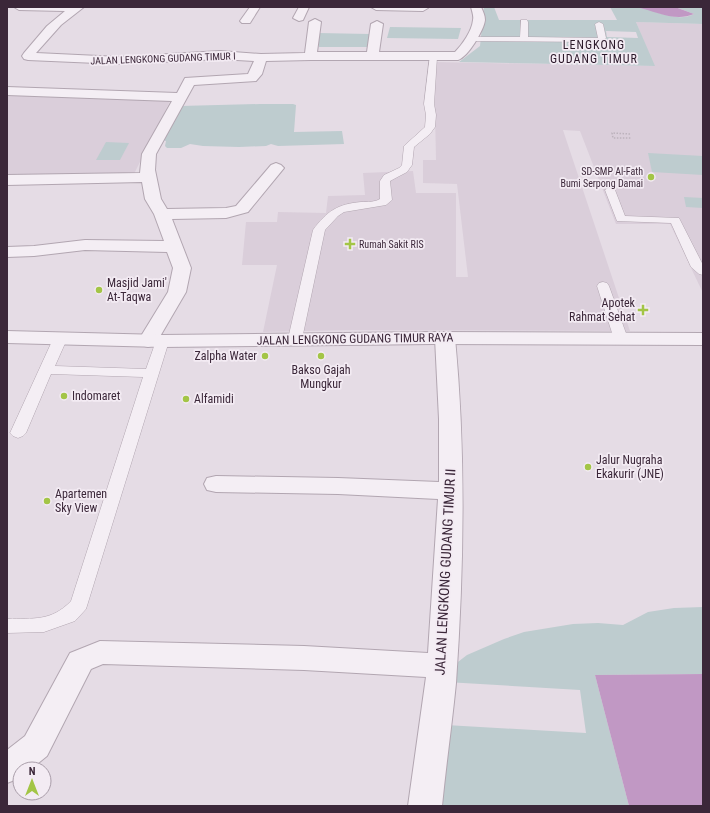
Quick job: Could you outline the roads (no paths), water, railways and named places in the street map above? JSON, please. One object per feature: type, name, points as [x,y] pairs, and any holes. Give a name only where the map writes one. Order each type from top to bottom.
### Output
[{"type":"street","points":[[19,7],[78,8]]},
{"type":"street","points":[[246,21],[255,7]]},
{"type":"street","points":[[299,18],[304,7]]},
{"type":"street","points":[[376,7],[423,8]]},
{"type":"street","points":[[261,58],[311,56],[458,56],[462,54],[479,19],[476,7]]},
{"type":"street","name":"JALAN LENGKONG GUDANG TIMUR I","points":[[78,8],[70,12],[48,29],[28,56],[69,60],[118,61],[176,58],[213,54],[246,55],[261,58],[256,74],[252,78],[190,82],[149,154],[147,170],[153,200],[162,214],[182,268],[177,292],[155,341]]},
{"type":"street","points":[[311,56],[314,22]]},
{"type":"street","points":[[372,56],[377,24]]},
{"type":"street","points":[[7,91],[181,97]]},
{"type":"street","points":[[162,214],[226,213],[242,209],[276,168]]},
{"type":"street","points":[[7,180],[148,177]]},
{"type":"street","points":[[7,252],[34,251],[85,245],[175,247]]},
{"type":"street","name":"JALAN LENGKONG GUDANG TIMUR RAYA","points":[[7,337],[155,341],[445,338],[703,339]]},
{"type":"street","name":"JALAN LENGKONG GUDANG TIMUR II","points":[[425,806],[442,666],[451,491],[449,378],[445,338]]},
{"type":"street","points":[[216,484],[338,486],[451,491]]},
{"type":"street","points":[[7,768],[36,746],[80,661],[100,652],[304,658],[442,666]]},
{"type":"lane","points":[[524,22],[524,39]]},
{"type":"lane","points":[[470,39],[524,39],[560,34],[600,40],[601,35],[599,24]]},
{"type":"lane","points":[[295,339],[319,230],[329,216],[340,210],[352,206],[382,203],[386,200],[385,181],[388,177],[403,170],[407,165],[409,146],[427,132],[430,127],[431,115],[429,104],[433,57]]},
{"type":"lane","points":[[610,190],[621,219],[675,220],[697,267],[703,271]]},
{"type":"lane","points":[[603,286],[620,338]]},
{"type":"lane","points":[[18,433],[60,339]]},
{"type":"lane","points":[[7,626],[44,625],[68,616],[79,604],[151,373],[155,341]]},
{"type":"lane","points":[[46,370],[151,373]]},
{"type":"place","name":"SD-SMP Al-Fath Bumi Serpong Damai","points":[[651,177]]},
{"type":"place","name":"Rumah Sakit RIS","points":[[350,244]]},
{"type":"place","name":"Masjid Jami' At-Taqwa","points":[[99,290]]},
{"type":"place","name":"Apotek Rahmat Sehat","points":[[643,310]]},
{"type":"place","name":"Zalpha Water","points":[[265,356]]},
{"type":"place","name":"Bakso Gajah Mungkur","points":[[321,356]]},
{"type":"place","name":"Indomaret","points":[[64,396]]},
{"type":"place","name":"Alfamidi","points":[[186,399]]},
{"type":"place","name":"Jalur Nugraha Ekakurir (JNE)","points":[[588,467]]},
{"type":"place","name":"Apartemen Sky View","points":[[47,501]]},
{"type":"district","name":"LENGKONG GUDANG TIMUR","points":[[594,52]]}]
